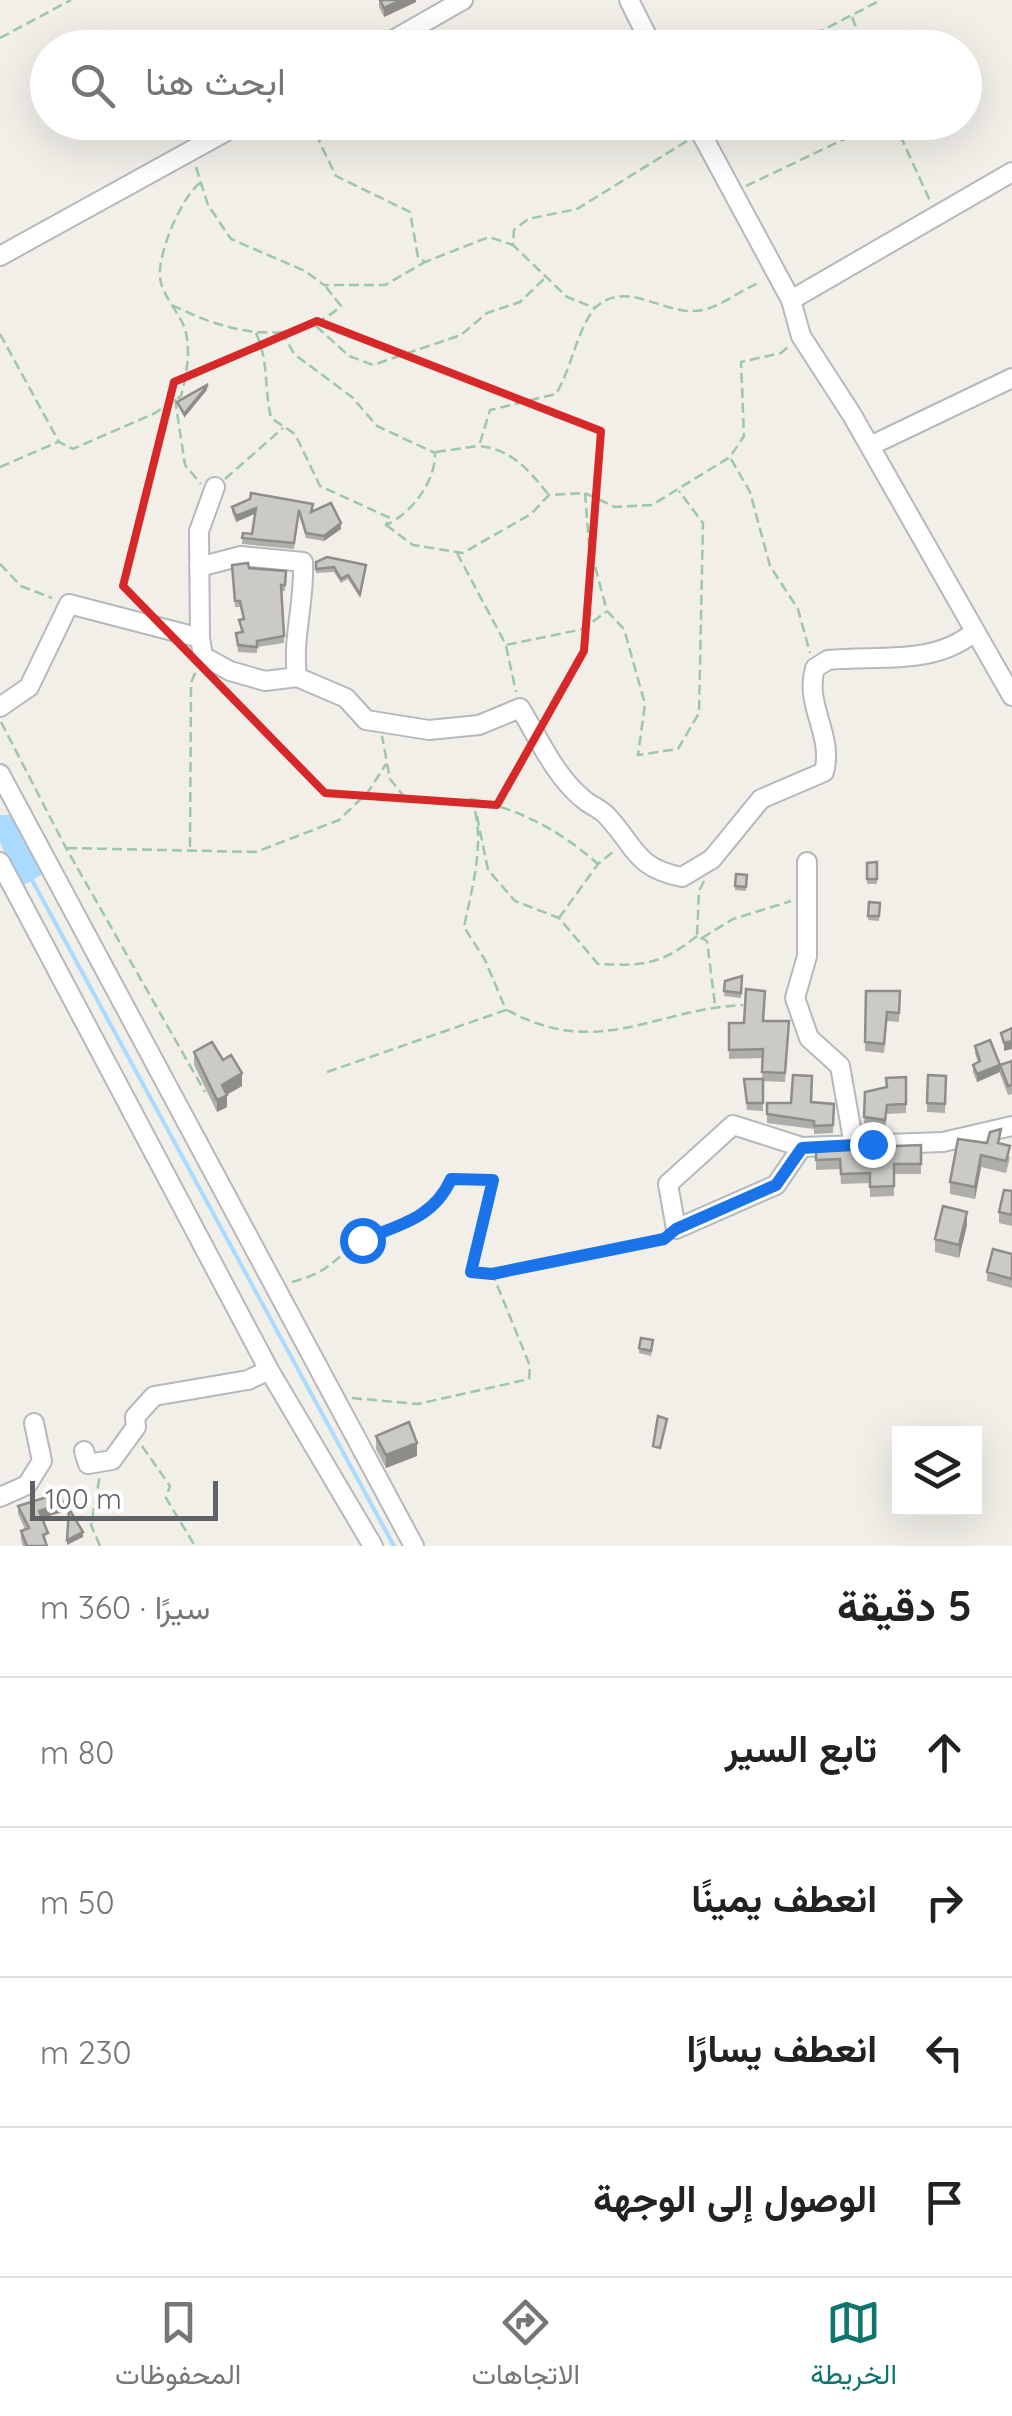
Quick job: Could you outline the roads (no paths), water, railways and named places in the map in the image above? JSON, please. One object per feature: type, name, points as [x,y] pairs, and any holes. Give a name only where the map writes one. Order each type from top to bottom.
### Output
[{"type":"street","points":[[411,30],[464,0]]},
{"type":"street","points":[[629,0],[644,30]]},
{"type":"street","points":[[0,256],[211,140]]},
{"type":"street","points":[[704,140],[730,194],[791,300],[801,336],[870,446],[1012,696]]},
{"type":"street","points":[[791,300],[1012,172]]},
{"type":"street","points":[[870,446],[1012,378]]},
{"type":"street","points":[[201,647],[199,531],[216,487]]},
{"type":"street","points":[[199,567],[240,556],[303,562],[304,591],[293,646],[297,678]]},
{"type":"street","points":[[0,707],[29,687],[69,604],[201,647],[230,671],[266,681],[297,678],[346,698],[366,720],[429,730],[478,725],[520,708],[581,798],[605,813],[654,872],[682,877],[704,864],[761,799],[824,772],[828,756],[824,731],[810,700],[815,668],[823,663],[886,655],[936,656],[958,646],[975,631]]},
{"type":"street","points":[[0,774],[414,1546]]},
{"type":"street","points":[[0,862],[270,1370],[372,1546]]},
{"type":"street","points":[[808,862],[807,956],[795,998],[809,1038],[840,1066],[854,1145]]},
{"type":"street","points":[[802,1148],[776,1185],[676,1229],[668,1184],[733,1125],[802,1148],[943,1142],[1012,1126]]},
{"type":"street","points":[[84,1451],[88,1464],[112,1460],[136,1427],[135,1417],[154,1396],[248,1380],[270,1370]]},
{"type":"street","points":[[0,1497],[27,1485],[42,1460],[34,1422]]},
{"type":"water","points":[[0,815],[13,815],[17,829],[46,872],[19,888],[0,842]]},
{"type":"waterway","points":[[32,880],[394,1546]]}]
